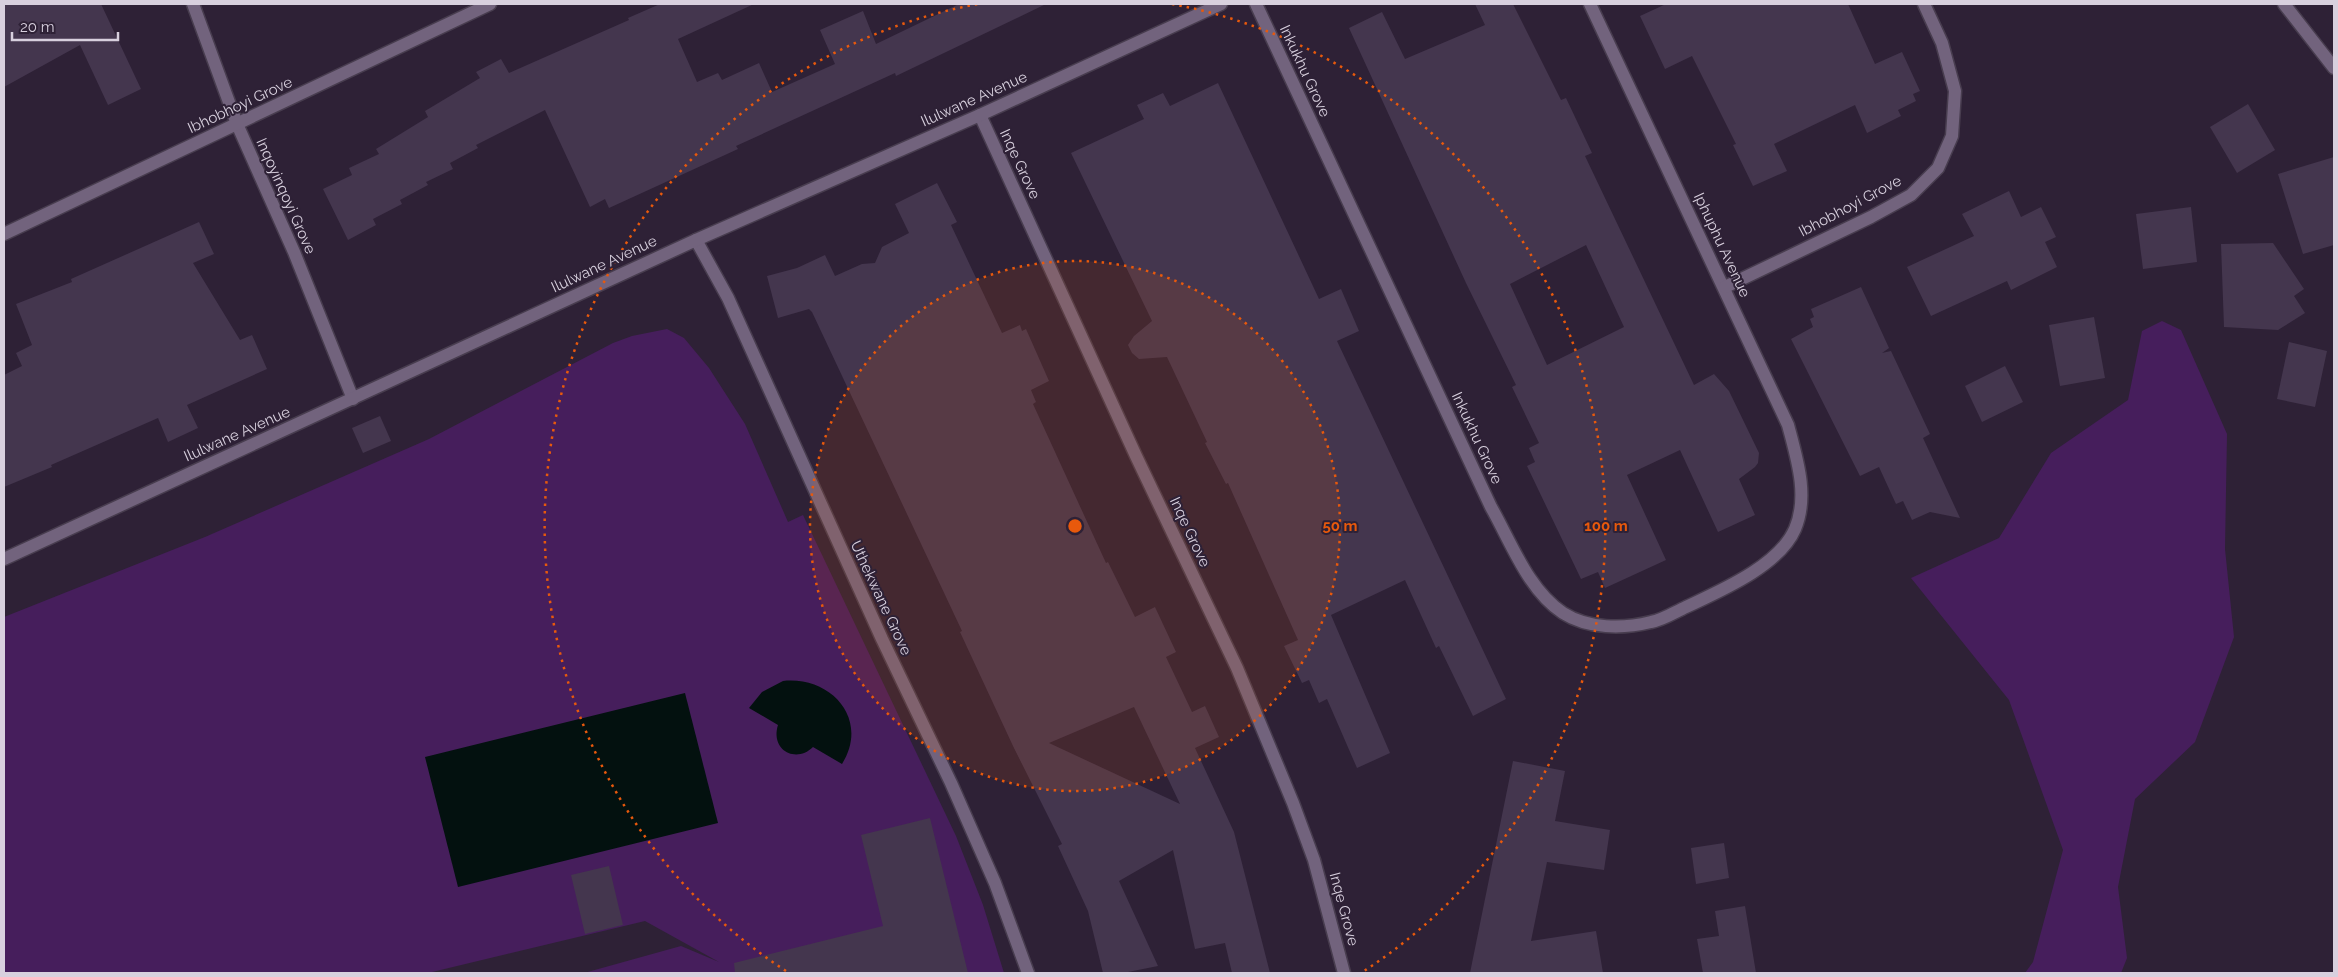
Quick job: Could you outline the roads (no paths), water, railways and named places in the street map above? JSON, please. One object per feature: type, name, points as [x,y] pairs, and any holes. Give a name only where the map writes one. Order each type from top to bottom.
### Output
[{"type":"street","name":"Inqoyinqoyi Grove","points":[[193,4],[237,124],[294,252],[353,400]]},
{"type":"street","name":"Ibhobhoyi Grove","points":[[4,234],[490,4]]},
{"type":"street","name":"Ilulwane Avenue","points":[[4,559],[353,400],[696,240],[980,115],[1221,4]]},
{"type":"street","name":"Inkukhu Grove","points":[[1256,4],[1491,507],[1529,576],[1548,602],[1565,614],[1589,624],[1615,627],[1652,622],[1730,587],[1770,561],[1794,531],[1802,506]]},
{"type":"street","name":"Iphuphu Avenue","points":[[1590,4],[1725,288],[1746,338],[1788,426],[1799,467],[1802,506]]},
{"type":"street","name":"Ibhobhoyi Grove","points":[[1725,288],[1870,217],[1911,194],[1938,168],[1952,136],[1955,91],[1942,43],[1924,4]]},
{"type":"street","points":[[2284,4],[2334,68]]},
{"type":"street","name":"Inqe Grove","points":[[980,115],[1136,456],[1237,668],[1293,803],[1314,860],[1344,973]]},
{"type":"street","name":"Uthekwane Grove","points":[[696,240],[728,298],[882,639],[951,783],[995,883],[1028,973]]}]
